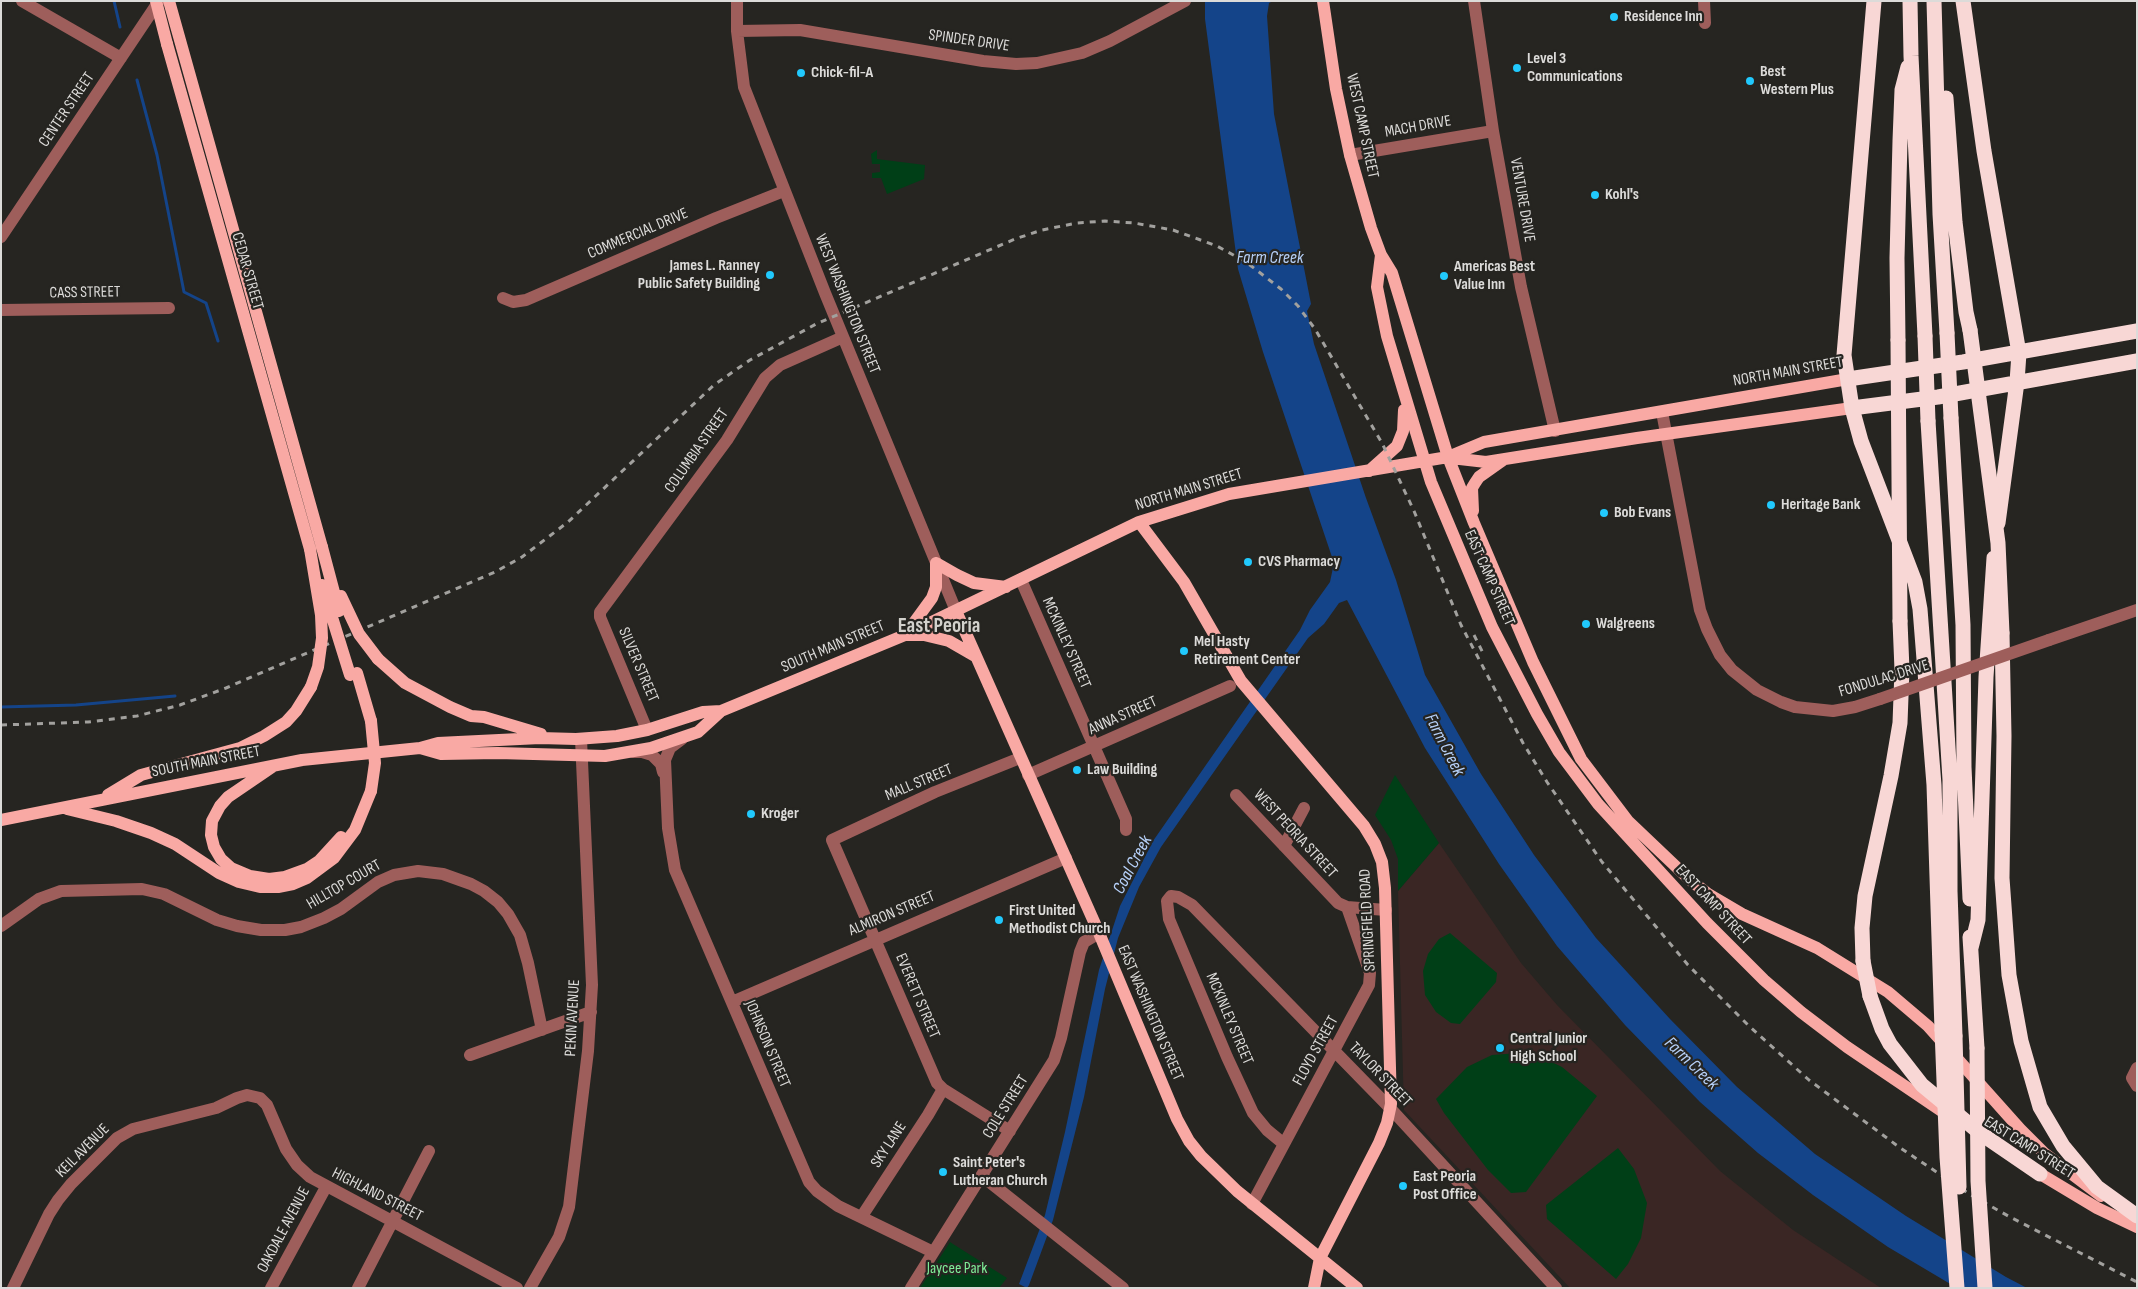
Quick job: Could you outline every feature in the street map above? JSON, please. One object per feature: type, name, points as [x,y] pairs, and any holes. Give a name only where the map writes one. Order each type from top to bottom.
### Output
[{"type":"highway","points":[[1874,1],[1844,355],[1852,408],[1861,441],[1916,585],[1920,608],[1934,784],[1961,1288]]},
{"type":"highway","points":[[1910,1],[1928,421],[1950,780],[1947,1157],[1957,1288]]},
{"type":"highway","points":[[1936,1],[1955,222],[1998,543],[2003,669],[2002,887],[2009,975],[2021,1041],[2040,1107],[2063,1146],[2097,1187],[2137,1217]]},
{"type":"highway","points":[[1936,1],[1940,214],[1963,625],[1964,767],[1970,948],[1977,1048],[1978,1181],[1985,1288]]},
{"type":"highway","points":[[1963,1],[1983,143],[2019,353],[2017,382],[2001,494],[1992,584],[1983,745],[1978,920],[1970,948]]},
{"type":"highway","points":[[1911,56],[1901,98],[1897,258],[1902,670],[1900,723],[1891,776],[1865,896],[1862,960],[1870,996],[1882,1029],[1890,1044],[1922,1086],[1980,1133],[2040,1174]]},
{"type":"highway","name":"NORTH MAIN STREET","points":[[1848,379],[2019,353],[2137,331]]},
{"type":"highway","name":"NORTH MAIN STREET","points":[[1852,408],[1938,397],[2137,361]]},
{"type":"main road","name":"CEDAR STREET","points":[[158,1],[167,44],[261,376],[316,548]]},
{"type":"main road","name":"CEDAR STREET","points":[[169,1],[274,372],[316,548]]},
{"type":"main road","name":"WEST CAMP STREET","points":[[1323,1],[1336,89],[1350,155],[1380,255],[1392,273],[1448,457]]},
{"type":"main road","name":"WEST CAMP STREET","points":[[1380,255],[1376,287],[1403,394],[1425,462]]},
{"type":"main road","name":"NORTH MAIN STREET","points":[[956,611],[1139,522],[1229,494],[1293,482],[1425,462],[1448,457],[1484,442],[1848,379]]},
{"type":"main road","points":[[1369,470],[1397,446],[1404,422],[1403,394]]},
{"type":"main road","name":"NORTH MAIN STREET","points":[[1448,457],[1486,462],[1665,434],[1852,408]]},
{"type":"main road","name":"EAST CAMP STREET","points":[[1448,457],[1474,524],[1533,662],[1571,742],[1608,798],[1640,833],[1689,879],[1713,897],[1752,919],[1818,948],[1888,992],[1913,1012],[1952,1050],[1999,1106],[2044,1153],[2088,1187],[2137,1217]]},
{"type":"main road","points":[[1474,524],[1472,488],[1479,477],[1504,459]]},
{"type":"main road","name":"EAST CAMP STREET","points":[[1425,462],[1431,482],[1470,578],[1513,670],[1552,742],[1598,804],[1735,953],[1801,1012],[1847,1047],[1948,1116],[2097,1208],[2137,1227]]},
{"type":"main road","name":"SPRINGFIELD ROAD","points":[[1139,522],[1184,582],[1226,657],[1253,696],[1371,836],[1383,865],[1391,1074],[1390,1108],[1380,1142],[1320,1258],[1314,1288]]},
{"type":"main road","points":[[316,548],[353,623],[378,659],[405,683],[471,716],[558,738]]},
{"type":"main road","points":[[62,808],[116,821],[151,833],[191,854],[219,873],[239,882],[260,887],[278,887],[293,884],[306,878],[334,858],[355,830],[367,791],[367,722],[316,548]]},
{"type":"main road","points":[[101,800],[141,775],[240,748],[286,722],[296,711],[311,687],[318,667],[322,638],[316,548]]},
{"type":"main road","points":[[905,634],[932,598],[936,587],[936,563],[974,583],[1006,587]]},
{"type":"main road","name":"SOUTH MAIN STREET","points":[[1,820],[276,765],[348,754],[420,748],[438,743],[558,738],[580,739],[617,736],[647,730],[703,712],[721,711],[956,611]]},
{"type":"main road","name":"EAST WASHINGTON STREET","points":[[956,611],[1189,1141],[1201,1156],[1252,1204],[1356,1288]]},
{"type":"main road","points":[[905,634],[924,635],[949,641],[969,651],[977,658]]},
{"type":"main road","name":"SOUTH MAIN STREET","points":[[420,748],[441,754],[580,754],[594,757],[651,748],[698,732],[721,711]]},
{"type":"main road","points":[[276,765],[228,797],[220,806],[212,821],[212,840],[221,860],[231,868],[250,876],[269,879],[285,877],[307,869],[319,861],[343,835],[367,791]]},
{"type":"street","points":[[22,1],[122,58]]},
{"type":"street","name":"CENTER STREET","points":[[1,237],[122,58],[158,1]]},
{"type":"street","name":"WEST WASHINGTON STREET","points":[[737,1],[744,87],[843,337],[956,611]]},
{"type":"street","name":"VENTURE DRIVE","points":[[1474,1],[1492,131],[1521,287],[1555,431]]},
{"type":"street","points":[[1704,1],[1705,23]]},
{"type":"street","name":"SPINDER DRIVE","points":[[738,31],[800,30],[983,61],[1016,64],[1082,53],[1110,41],[1180,4]]},
{"type":"street","name":"MACH DRIVE","points":[[1350,155],[1492,131]]},
{"type":"street","name":"COMMERCIAL DRIVE","points":[[503,298],[513,302],[526,300],[716,218],[784,191]]},
{"type":"street","name":"CASS STREET","points":[[1,310],[169,308]]},
{"type":"street","name":"COLUMBIA STREET","points":[[600,612],[727,440],[765,378],[780,365],[843,337]]},
{"type":"street","name":"FONDULAC DRIVE","points":[[1662,412],[1700,610],[1714,646],[1726,662],[1757,690],[1781,702],[1795,706],[1832,711],[1856,707],[2137,610]]},
{"type":"street","name":"MCKINLEY STREET","points":[[1021,580],[1126,819],[1126,830]]},
{"type":"street","name":"SILVER STREET","points":[[600,612],[647,730]]},
{"type":"street","name":"ANNA STREET","points":[[1028,775],[1230,686]]},
{"type":"street","name":"JOHNSON STREET","points":[[684,737],[672,746],[665,756],[669,836],[674,870],[810,1182],[828,1199],[933,1252]]},
{"type":"street","name":"PEKIN AVENUE","points":[[530,1288],[559,1236],[570,1207],[591,1012],[580,739]]},
{"type":"street","name":"JOHNSON STREET","points":[[628,752],[642,752],[656,758],[661,764],[666,781]]},
{"type":"street","name":"MALL STREET","points":[[832,840],[935,792],[1020,758]]},
{"type":"street","name":"WEST PEORIA STREET","points":[[1236,795],[1338,903],[1347,907]]},
{"type":"street","points":[[1284,846],[1304,808]]},
{"type":"street","name":"EVERETT STREET","points":[[832,840],[932,1074],[943,1089],[1010,1131]]},
{"type":"street","name":"ALMIRON STREET","points":[[732,1002],[1066,858]]},
{"type":"street","name":"HILLTOP COURT","points":[[1,926],[39,899],[52,894],[68,890],[142,889],[164,894],[217,920],[243,928],[274,930],[301,927],[341,910],[378,882],[402,873],[426,871],[454,877],[471,884],[498,902],[508,914],[520,935],[542,1030]]},
{"type":"street","name":"MCKINLEY STREET","points":[[1171,896],[1167,901],[1169,919],[1226,1057],[1253,1112],[1267,1130],[1284,1144]]},
{"type":"street","name":"TAYLOR STREET","points":[[1171,896],[1178,896],[1192,905],[1390,1108],[1556,1288]]},
{"type":"street","points":[[1347,907],[1386,910]]},
{"type":"street","name":"FLOYD STREET","points":[[1252,1204],[1366,994],[1370,973],[1363,948],[1347,907]]},
{"type":"street","name":"COLE STREET","points":[[911,1288],[1054,1060],[1080,952],[1084,942],[1099,933]]},
{"type":"street","points":[[470,1055],[591,1012]]},
{"type":"street","points":[[2137,1068],[2132,1078],[2137,1086]]},
{"type":"street","name":"SKY LANE","points":[[862,1216],[943,1089]]},
{"type":"street","name":"KEIL AVENUE","points":[[13,1288],[58,1200],[70,1184],[117,1138],[133,1129],[216,1108],[242,1096],[257,1097]]},
{"type":"street","name":"HIGHLAND STREET","points":[[257,1097],[267,1105],[278,1134],[291,1158],[303,1172],[326,1187],[517,1288]]},
{"type":"street","points":[[358,1288],[429,1151]]},
{"type":"street","points":[[982,1176],[1123,1288]]},
{"type":"street","name":"OAKDALE AVENUE","points":[[271,1288],[326,1187]]},
{"type":"shaded area","name":"Central Junior High School","points":[[1439,843],[1521,963],[1557,1005],[1720,1171],[1793,1230],[1881,1288],[1570,1288],[1404,1110],[1398,891]]},
{"type":"green space","points":[[877,150],[877,159],[925,165],[924,179],[887,194],[881,178],[872,178],[872,173],[880,172],[880,164],[872,164],[871,154]]},
{"type":"green space","points":[[1395,775],[1439,843],[1398,891],[1398,859],[1391,840],[1375,815]]},
{"type":"green space","points":[[1450,933],[1497,973],[1496,982],[1460,1024],[1451,1023],[1436,1012],[1425,995],[1423,971],[1428,954],[1439,939]]},
{"type":"green space","points":[[1531,1052],[1562,1067],[1597,1096],[1526,1192],[1511,1193],[1488,1170],[1444,1113],[1436,1099],[1467,1067],[1492,1055]]},
{"type":"green space","points":[[1618,1148],[1634,1169],[1647,1203],[1641,1238],[1628,1264],[1616,1279],[1547,1219],[1546,1205]]},
{"type":"green space","name":"Jaycee Park","points":[[950,1242],[1007,1278],[999,1288],[920,1288]]},
{"type":"water","name":"Farm Creek","points":[[1205,1],[1273,1],[1269,3],[1267,16],[1274,114],[1311,304],[1307,311],[1314,344],[1396,580],[1425,675],[1481,774],[1534,855],[1596,938],[1670,1019],[1737,1087],[1815,1154],[1906,1216],[2027,1288],[1958,1288],[1947,1282],[1888,1247],[1813,1195],[1758,1153],[1700,1102],[1625,1025],[1557,946],[1499,864],[1425,748],[1347,600],[1339,603],[1324,624],[1308,638],[1161,847],[1139,887],[1118,938],[1105,989],[1084,1097],[1053,1220],[1029,1285],[1027,1288],[1019,1284],[1045,1215],[1065,1132],[1099,970],[1120,906],[1153,841],[1300,630],[1310,610],[1330,582],[1334,563],[1263,352],[1238,269],[1205,19]]},
{"type":"waterway","points":[[114,1],[120,27]]},
{"type":"waterway","points":[[137,80],[157,155],[184,292],[206,303],[218,341]]},
{"type":"waterway","points":[[1,707],[76,705],[175,696]]},
{"type":"railway","points":[[1,725],[88,722],[137,716],[180,705],[226,688],[495,572],[522,557],[568,522],[714,385],[750,360],[816,324],[1015,239],[1042,230],[1077,223],[1105,221],[1134,223],[1173,230],[1217,246],[1246,262],[1281,289],[1298,306],[1315,329],[1382,443],[1414,511],[1461,625],[1523,743],[1547,782],[1602,862],[1688,965],[1749,1026],[1809,1080],[1899,1147],[1971,1195],[2137,1282]]},
{"type":"railway","points":[[1474,635],[1484,655]]},
{"type":"place","name":"Residence Inn","points":[[1614,17]]},
{"type":"place","name":"Level 3 Communications","points":[[1517,68]]},
{"type":"place","name":"Chick-fil-A","points":[[801,73]]},
{"type":"place","name":"Best Western Plus","points":[[1750,81]]},
{"type":"place","name":"Kohl's","points":[[1595,195]]},
{"type":"place","name":"James L. Ranney Public Safety Building","points":[[770,275]]},
{"type":"place","name":"Americas Best Value Inn","points":[[1444,276]]},
{"type":"place","name":"Heritage Bank","points":[[1771,505]]},
{"type":"place","name":"Bob Evans","points":[[1604,513]]},
{"type":"place","name":"CVS Pharmacy","points":[[1248,562]]},
{"type":"place","name":"Walgreens","points":[[1586,624]]},
{"type":"place","name":"Mel Hasty Retirement Center","points":[[1184,651]]},
{"type":"place","name":"Law Building","points":[[1077,770]]},
{"type":"place","name":"Kroger","points":[[751,814]]},
{"type":"place","name":"First United Methodist Church","points":[[999,920]]},
{"type":"place","name":"Central Junior High School","points":[[1500,1048]]},
{"type":"place","name":"Saint Peter's Lutheran Church","points":[[943,1172]]},
{"type":"place","name":"East Peoria Post Office","points":[[1403,1186]]},
{"type":"district","name":"East Peoria","points":[[939,627]]},
{"type":"water label","name":"Coal Creek","points":[[1133,865]]}]
